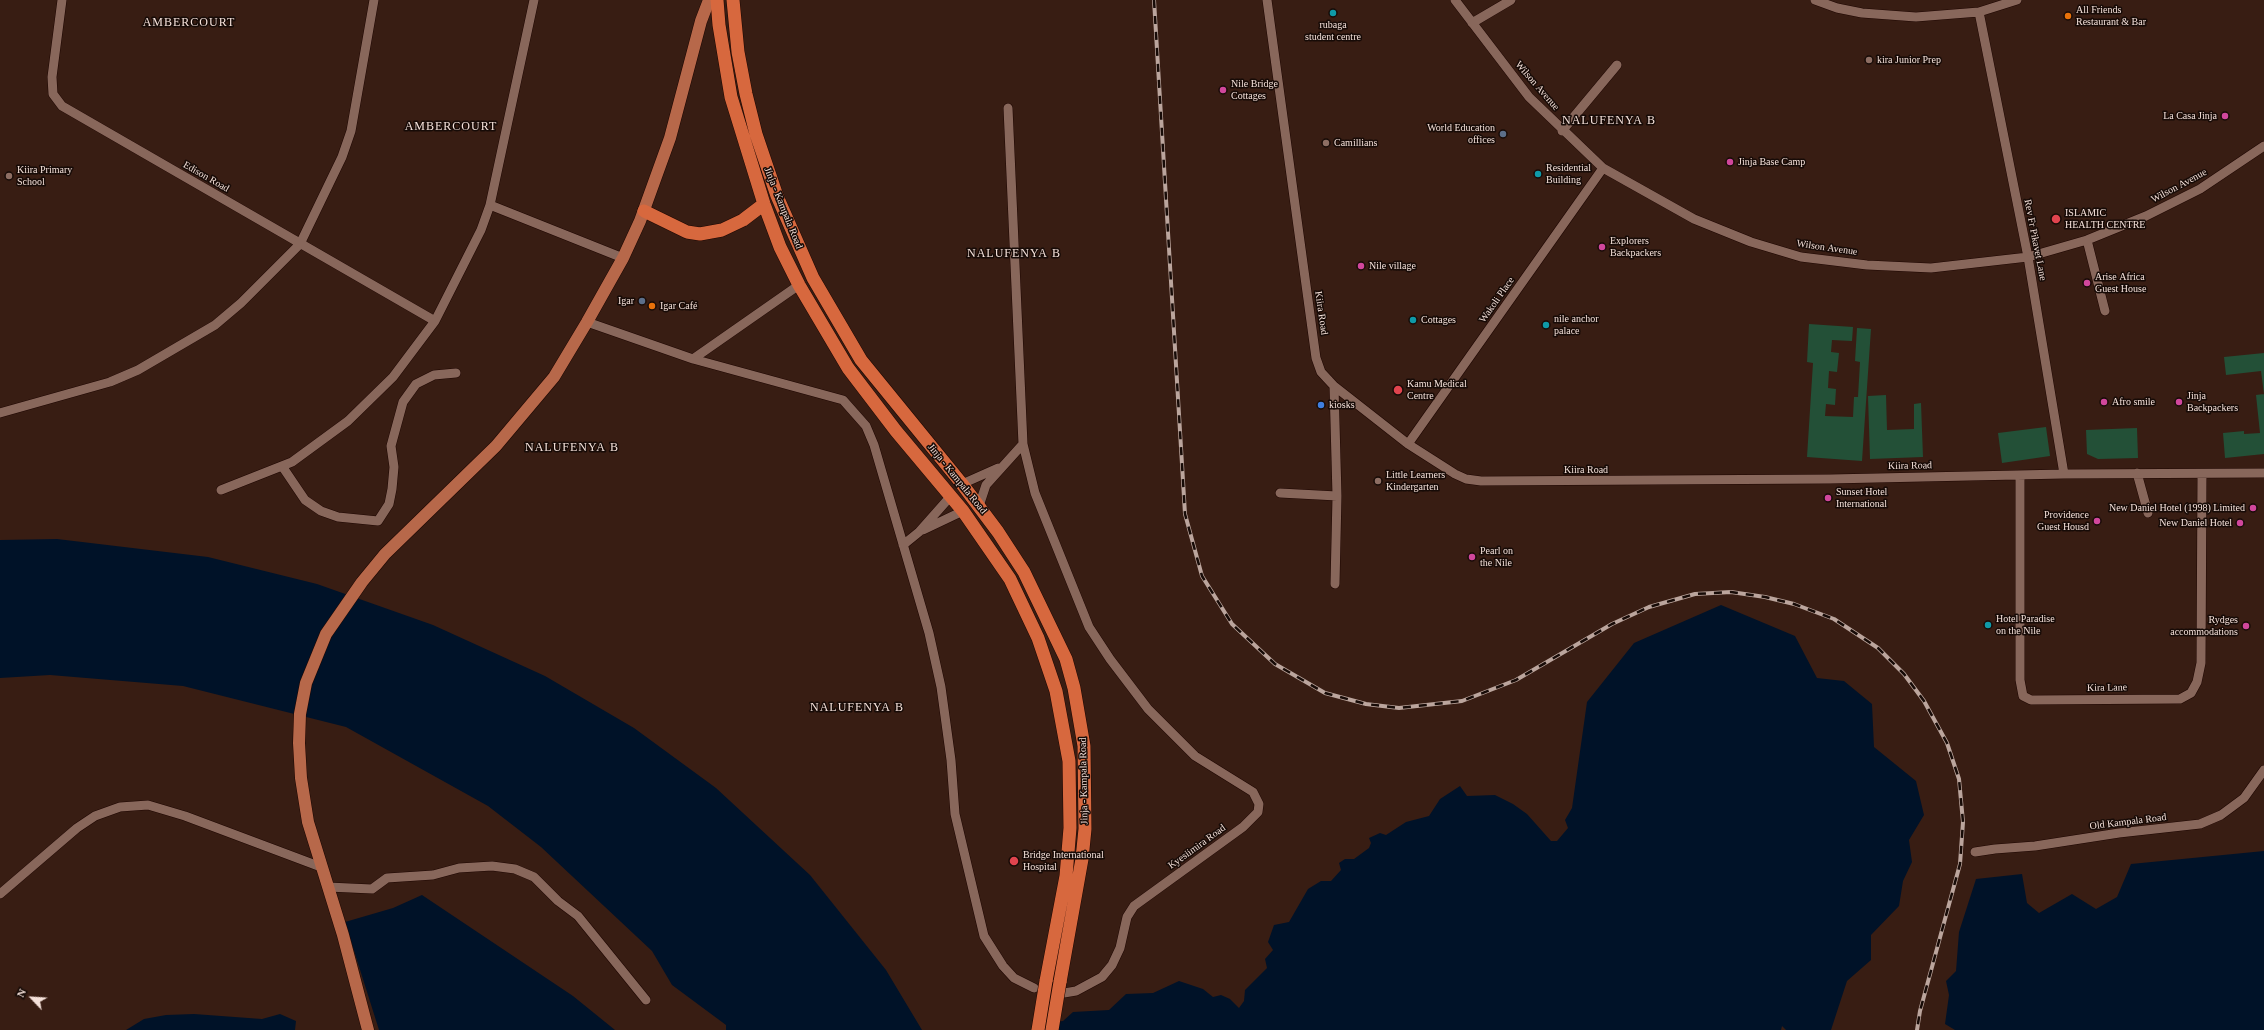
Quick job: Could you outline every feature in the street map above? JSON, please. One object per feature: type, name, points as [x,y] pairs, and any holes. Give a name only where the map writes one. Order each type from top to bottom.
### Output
[{"type":"highway","name":"Jinja - Kampala Road","points":[[717,0],[718,24],[731,97],[764,204],[780,247],[799,285],[848,368],[963,511],[1010,579],[1026,609],[1038,638],[1056,692],[1065,732],[1069,761],[1068,853],[1038,1030]]},
{"type":"highway","name":"Jinja - Kampala Road","points":[[733,0],[738,52],[746,94],[761,148],[795,240],[817,284],[861,360],[979,506],[1024,572],[1066,659],[1082,730],[1085,761],[1085,829],[1082,858],[1062,987],[1052,1030]]},
{"type":"highway","points":[[644,211],[687,232],[700,234],[722,230],[743,220],[764,204]]},
{"type":"main road","points":[[368,1030],[335,909],[308,822],[301,778],[299,743],[300,714],[306,683],[326,634],[342,609],[385,554],[496,446],[554,377],[587,322],[623,258],[644,211],[670,138],[701,21],[709,0]]},
{"type":"street","name":"Edison Road","points":[[62,0],[52,77],[54,94],[62,106],[435,321]]},
{"type":"street","points":[[0,413],[110,382],[138,370],[215,325],[242,303],[300,244],[342,157],[351,131],[374,0]]},
{"type":"street","points":[[221,490],[292,462],[348,421],[393,377],[435,321],[481,230],[490,205],[534,0]]},
{"type":"street","name":"Kiira Road","points":[[1267,0],[1316,358],[1321,372],[1334,386],[1408,444],[1466,480],[1823,480],[2064,474],[2264,473]]},
{"type":"street","name":"Wilson Avenue","points":[[1455,0],[1529,97],[1562,131],[1603,168],[1694,219],[1751,242],[1801,257],[1867,265],[1931,268],[2028,257],[2087,240],[2146,216],[2200,189],[2264,146]]},
{"type":"street","points":[[1472,23],[1511,0]]},
{"type":"street","points":[[1815,0],[1837,8],[1862,13],[1916,18],[1979,12],[2017,0]]},
{"type":"street","name":"Rev Fr Pikavet Lane","points":[[1979,12],[2028,257],[2064,474]]},
{"type":"street","points":[[1562,131],[1617,65]]},
{"type":"street","points":[[979,506],[986,485],[1023,444],[1008,108]]},
{"type":"street","name":"Wakoli Place","points":[[1408,444],[1603,168]]},
{"type":"street","points":[[490,205],[623,258]]},
{"type":"street","points":[[2087,240],[2105,310]]},
{"type":"street","points":[[693,359],[799,285]]},
{"type":"street","points":[[587,322],[693,359],[844,400],[866,426],[874,445],[903,545],[920,596],[941,687],[951,760],[956,814],[984,936],[1003,966],[1014,978],[1034,988]]},
{"type":"street","points":[[282,466],[305,500],[320,511],[338,518],[378,521],[389,504],[394,468],[391,446],[403,402],[416,384],[434,374],[456,373]]},
{"type":"street","points":[[1334,386],[1337,496],[1335,584]]},
{"type":"street","name":"Kyesiimira Road","points":[[1023,444],[1035,493],[1089,627],[1110,659],[1148,709],[1195,756],[1253,792],[1259,804],[1258,812],[1222,843],[1134,906],[1127,917],[1120,948],[1112,965],[1102,977],[1076,991],[1062,987]]},
{"type":"street","points":[[962,484],[1004,465]]},
{"type":"street","points":[[2137,474],[2146,501],[2148,513]]},
{"type":"street","name":"Kira Lane","points":[[2020,475],[2020,689],[2023,696],[2031,700],[2047,700],[2180,699],[2191,693],[2197,682],[2201,663],[2202,474]]},
{"type":"street","points":[[1280,493],[1337,496]]},
{"type":"street","points":[[903,545],[919,532],[950,496]]},
{"type":"street","points":[[919,532],[963,511]]},
{"type":"street","name":"Old Kampala Road","points":[[1975,852],[2036,846],[2119,833],[2200,824],[2221,815],[2244,798],[2264,770]]},
{"type":"street","points":[[0,894],[77,828],[95,816],[120,807],[148,805],[185,816],[321,867]]},
{"type":"street","points":[[328,887],[372,889],[387,878],[433,875],[459,868],[492,866],[515,870],[534,877],[558,901],[578,916],[646,1000]]},
{"type":"green space","points":[[1809,324],[1853,327],[1852,341],[1832,340],[1831,352],[1839,353],[1837,372],[1829,371],[1828,388],[1836,389],[1835,405],[1826,404],[1825,416],[1853,417],[1854,397],[1858,397],[1860,362],[1855,361],[1857,328],[1871,329],[1862,461],[1807,457],[1813,363],[1807,362]]},
{"type":"green space","points":[[2264,353],[2264,394],[2261,371],[2226,375],[2224,357]]},
{"type":"green space","points":[[2264,394],[2264,454],[2225,458],[2223,433],[2244,431],[2244,434],[2260,433],[2256,395]]},
{"type":"green space","points":[[1886,395],[1887,430],[1914,429],[1914,404],[1921,403],[1923,457],[1870,459],[1868,396]]},
{"type":"green space","points":[[2046,427],[2050,456],[2002,463],[1998,433]]},
{"type":"green space","points":[[2137,428],[2138,458],[2098,459],[2087,454],[2086,430]]},
{"type":"water","points":[[57,539],[208,557],[317,584],[433,625],[545,676],[634,728],[716,788],[810,875],[886,970],[922,1030],[726,1030],[726,1025],[672,985],[652,951],[541,847],[488,806],[346,727],[183,686],[50,675],[0,678],[0,540]]},
{"type":"water","points":[[1721,605],[1795,636],[1817,678],[1844,681],[1872,704],[1874,747],[1916,781],[1924,815],[1909,840],[1912,862],[1903,881],[1899,906],[1871,935],[1871,960],[1847,981],[1831,1030],[1786,1030],[1782,1026],[1781,1030],[1034,1030],[1046,1023],[1063,1021],[1073,1012],[1109,1010],[1126,994],[1153,993],[1179,981],[1203,989],[1213,997],[1221,995],[1230,999],[1239,1008],[1244,1001],[1245,990],[1267,968],[1265,959],[1273,950],[1268,942],[1274,925],[1289,922],[1308,889],[1321,881],[1331,881],[1341,870],[1339,863],[1345,859],[1354,859],[1369,848],[1371,843],[1369,838],[1380,833],[1386,835],[1406,822],[1429,816],[1440,799],[1460,786],[1467,796],[1495,795],[1513,804],[1527,814],[1551,841],[1557,841],[1568,828],[1565,820],[1572,808],[1587,702],[1634,643]]},
{"type":"water","points":[[2264,851],[2264,1030],[1955,1030],[1945,1024],[1949,995],[1946,981],[1956,971],[1959,932],[1976,879],[2022,874],[2027,903],[2039,913],[2072,894],[2096,909],[2117,897],[2131,864]]},
{"type":"water","points":[[422,895],[573,996],[615,1030],[379,1030],[345,922],[393,908]]},
{"type":"water","points":[[194,1014],[262,1019],[280,1014],[296,1021],[295,1030],[126,1030],[144,1019],[166,1015]]},
{"type":"railway","points":[[1154,0],[1185,514],[1202,576],[1232,624],[1275,664],[1325,693],[1366,704],[1399,708],[1462,701],[1516,680],[1612,624],[1649,607],[1695,594],[1731,592],[1765,597],[1794,604],[1834,619],[1878,648],[1904,674],[1924,701],[1947,743],[1959,779],[1963,822],[1960,864],[1920,1011],[1917,1030]]},
{"type":"place","name":"rubaga student centre","points":[[1333,13]]},
{"type":"place","name":"All Friends Restaurant & Bar","points":[[2068,16]]},
{"type":"place","name":"kira Junior Prep","points":[[1869,60]]},
{"type":"place","name":"Nile Bridge Cottages","points":[[1223,90]]},
{"type":"place","name":"La Casa Jinja","points":[[2225,116]]},
{"type":"place","name":"World Education offices","points":[[1503,134]]},
{"type":"place","name":"Camillians","points":[[1326,143]]},
{"type":"place","name":"Jinja Base Camp","points":[[1730,162]]},
{"type":"place","name":"Residential Building","points":[[1538,174]]},
{"type":"place","name":"Kiira Primary School","points":[[9,176]]},
{"type":"place","name":"ISLAMIC HEALTH CENTRE","points":[[2056,219]]},
{"type":"place","name":"Explorers Backpackers","points":[[1602,247]]},
{"type":"place","name":"Nile village","points":[[1361,266]]},
{"type":"place","name":"Arise Africa Guest House","points":[[2087,283]]},
{"type":"place","name":"Igar","points":[[642,301]]},
{"type":"place","name":"Igar Café","points":[[652,306]]},
{"type":"place","name":"Cottages","points":[[1413,320]]},
{"type":"place","name":"nile anchor palace","points":[[1546,325]]},
{"type":"place","name":"Kamu Medical Centre","points":[[1398,390]]},
{"type":"place","name":"Afro smile","points":[[2104,402]]},
{"type":"place","name":"Jinja Backpackers","points":[[2179,402]]},
{"type":"place","name":"kiosks","points":[[1321,405]]},
{"type":"place","name":"Little Learners Kindergarten","points":[[1378,481]]},
{"type":"place","name":"Sunset Hotel International","points":[[1828,498]]},
{"type":"place","name":"New Daniel Hotel (1998) Limited","points":[[2253,508]]},
{"type":"place","name":"Providence Guest Housd","points":[[2097,521]]},
{"type":"place","name":"New Daniel Hotel","points":[[2240,523]]},
{"type":"place","name":"Pearl on the Nile","points":[[1472,557]]},
{"type":"place","name":"Hotel Paradise on the Nile","points":[[1988,625]]},
{"type":"place","name":"Rydges accommodations","points":[[2246,626]]},
{"type":"place","name":"Bridge International Hospital","points":[[1014,861]]},
{"type":"district","name":"AMBERCOURT","points":[[189,23]]},
{"type":"district","name":"NALUFENYA B","points":[[1609,121]]},
{"type":"district","name":"AMBERCOURT","points":[[451,127]]},
{"type":"district","name":"NALUFENYA B","points":[[1014,254]]},
{"type":"district","name":"NALUFENYA B","points":[[572,448]]},
{"type":"district","name":"NALUFENYA B","points":[[857,708]]}]
